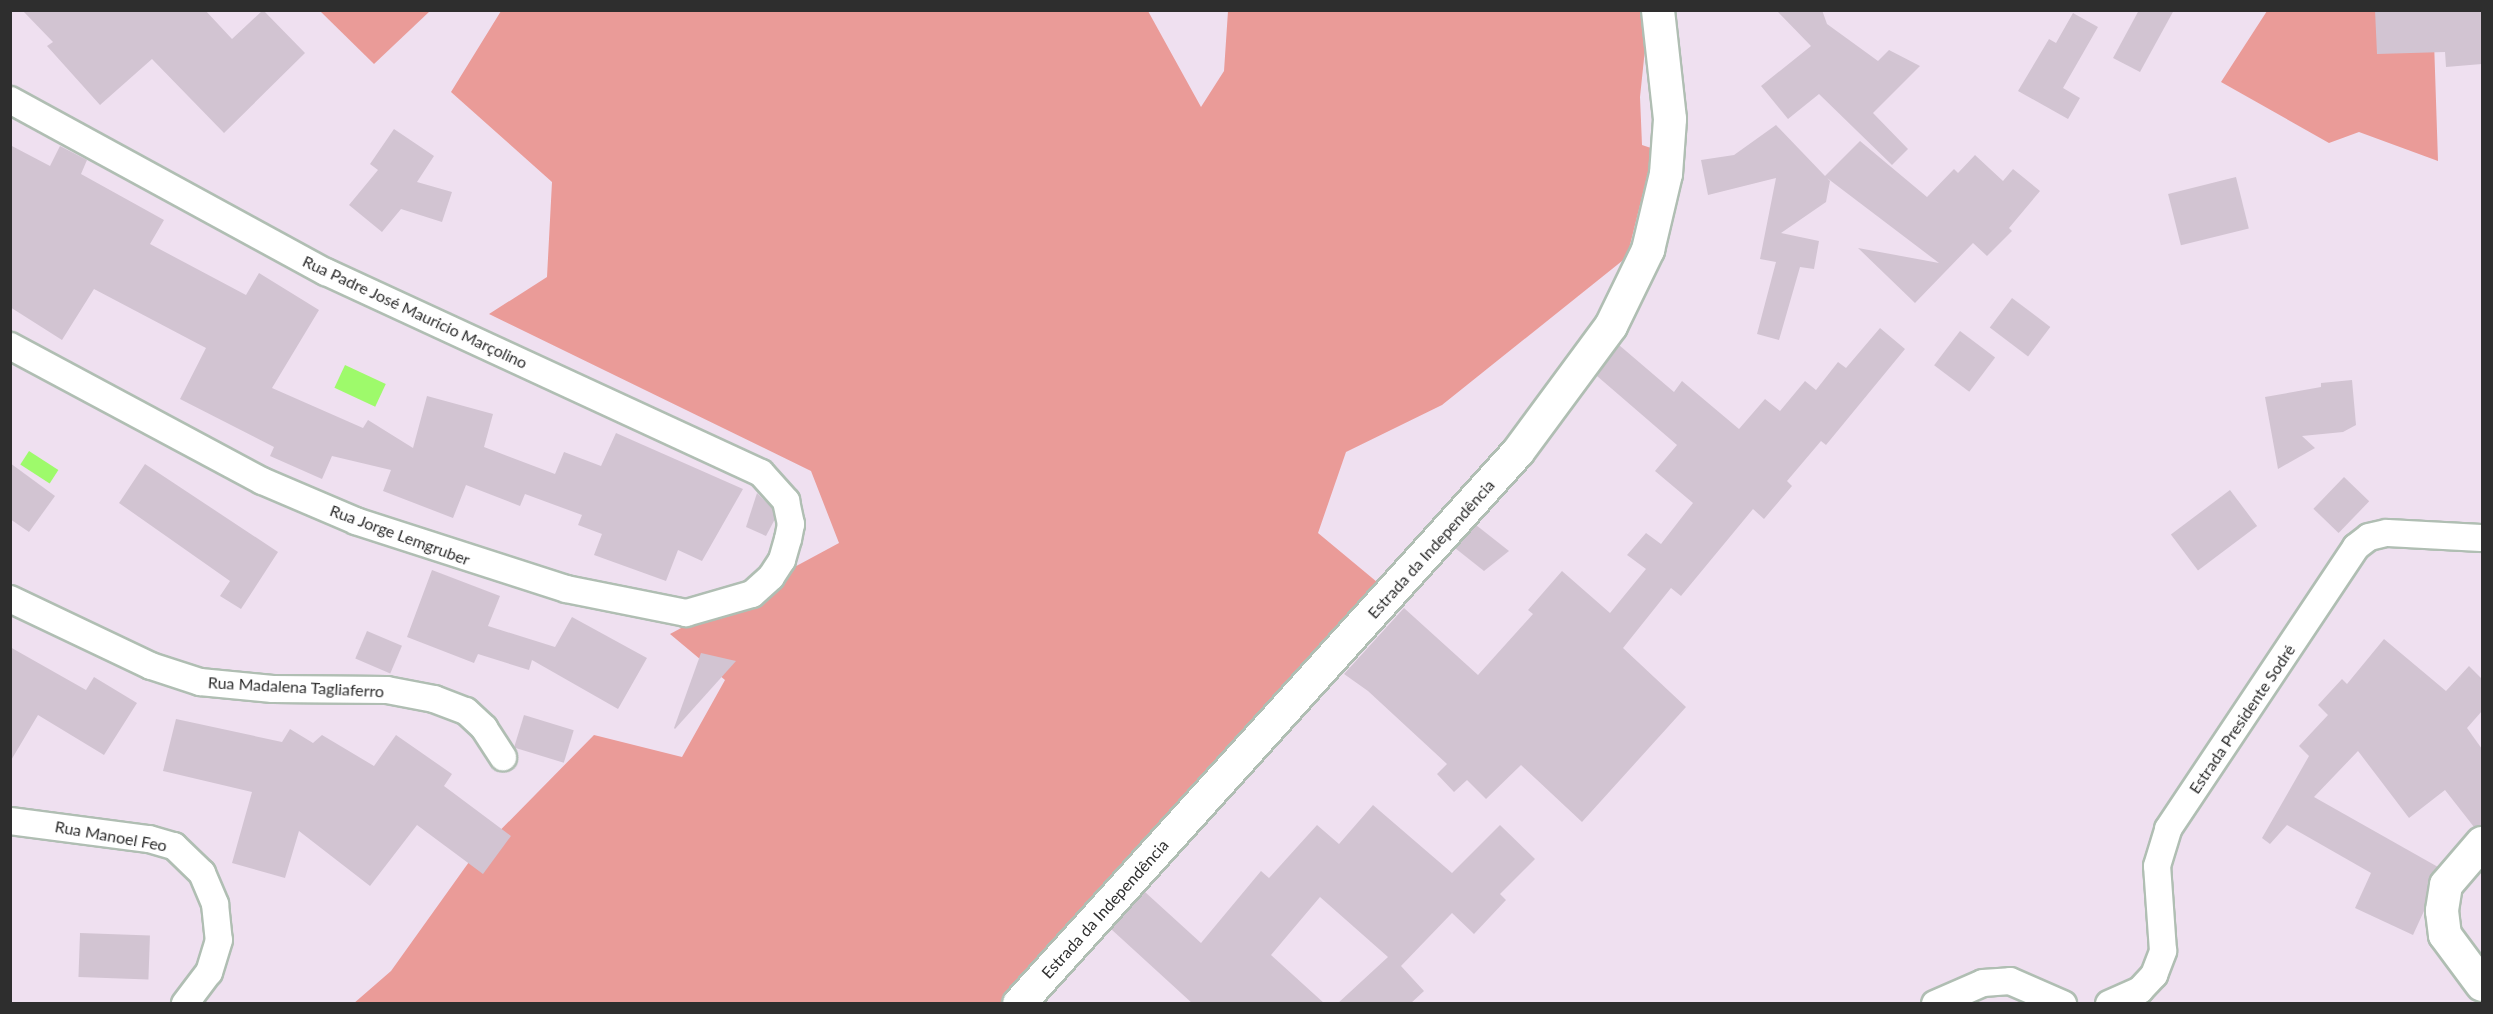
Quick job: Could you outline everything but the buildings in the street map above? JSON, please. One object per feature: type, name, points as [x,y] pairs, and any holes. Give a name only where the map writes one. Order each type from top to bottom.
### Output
[{"type":"street","name":"Estrada da Independência","points":[[1019,1004],[1518,452],[1611,326],[1648,250],[1666,174],[1670,119],[1658,10]]},
{"type":"street","name":"Rua Padre José Mauricio Marçolino","points":[[10,100],[326,272],[761,473],[786,501],[791,524],[788,539]]},
{"type":"street","name":"Rua Jorge Lemgruber","points":[[10,346],[262,481],[356,521],[566,589],[686,613],[752,594],[771,577],[782,560],[788,539]]},
{"type":"street","name":"Estrada Presidente Sodré","points":[[2109,1004],[2140,990],[2154,975],[2163,951],[2157,866],[2168,829],[2355,547],[2369,537],[2387,533],[2482,538]]},
{"type":"street","name":"Rua Madalena Tagliaferro","points":[[10,599],[151,666],[200,682],[273,689],[387,690],[434,699],[466,711],[484,728],[503,757]]},
{"type":"street","name":"Rua Manoel Feo","points":[[10,821],[149,839],[174,846],[202,873],[215,904],[219,940],[209,972],[185,1004]]},
{"type":"street","points":[[2482,843],[2446,885],[2442,911],[2445,935],[2482,985]]},
{"type":"street","points":[[1935,1004],[1983,983],[2010,981],[2063,1004]]},
{"type":"shaded area","points":[[320,11],[430,11],[374,64]]},
{"type":"shaded area","points":[[501,11],[1148,11],[1201,107],[1224,71],[1228,11],[1649,11],[1640,97],[1642,145],[1654,149],[1627,257],[1442,405],[1346,452],[1318,533],[1389,592],[1006,1003],[353,1004],[391,971],[469,862],[594,735],[682,757],[725,680],[670,634],[839,543],[811,471],[489,314],[547,277],[552,182],[451,92]]},
{"type":"shaded area","points":[[2267,11],[2433,11],[2438,161],[2359,132],[2329,143],[2221,82]]},
{"type":"shaded area","points":[[345,365],[386,384],[375,407],[334,388]]},
{"type":"shaded area","points":[[29,451],[58,470],[50,483],[20,464]]}]
